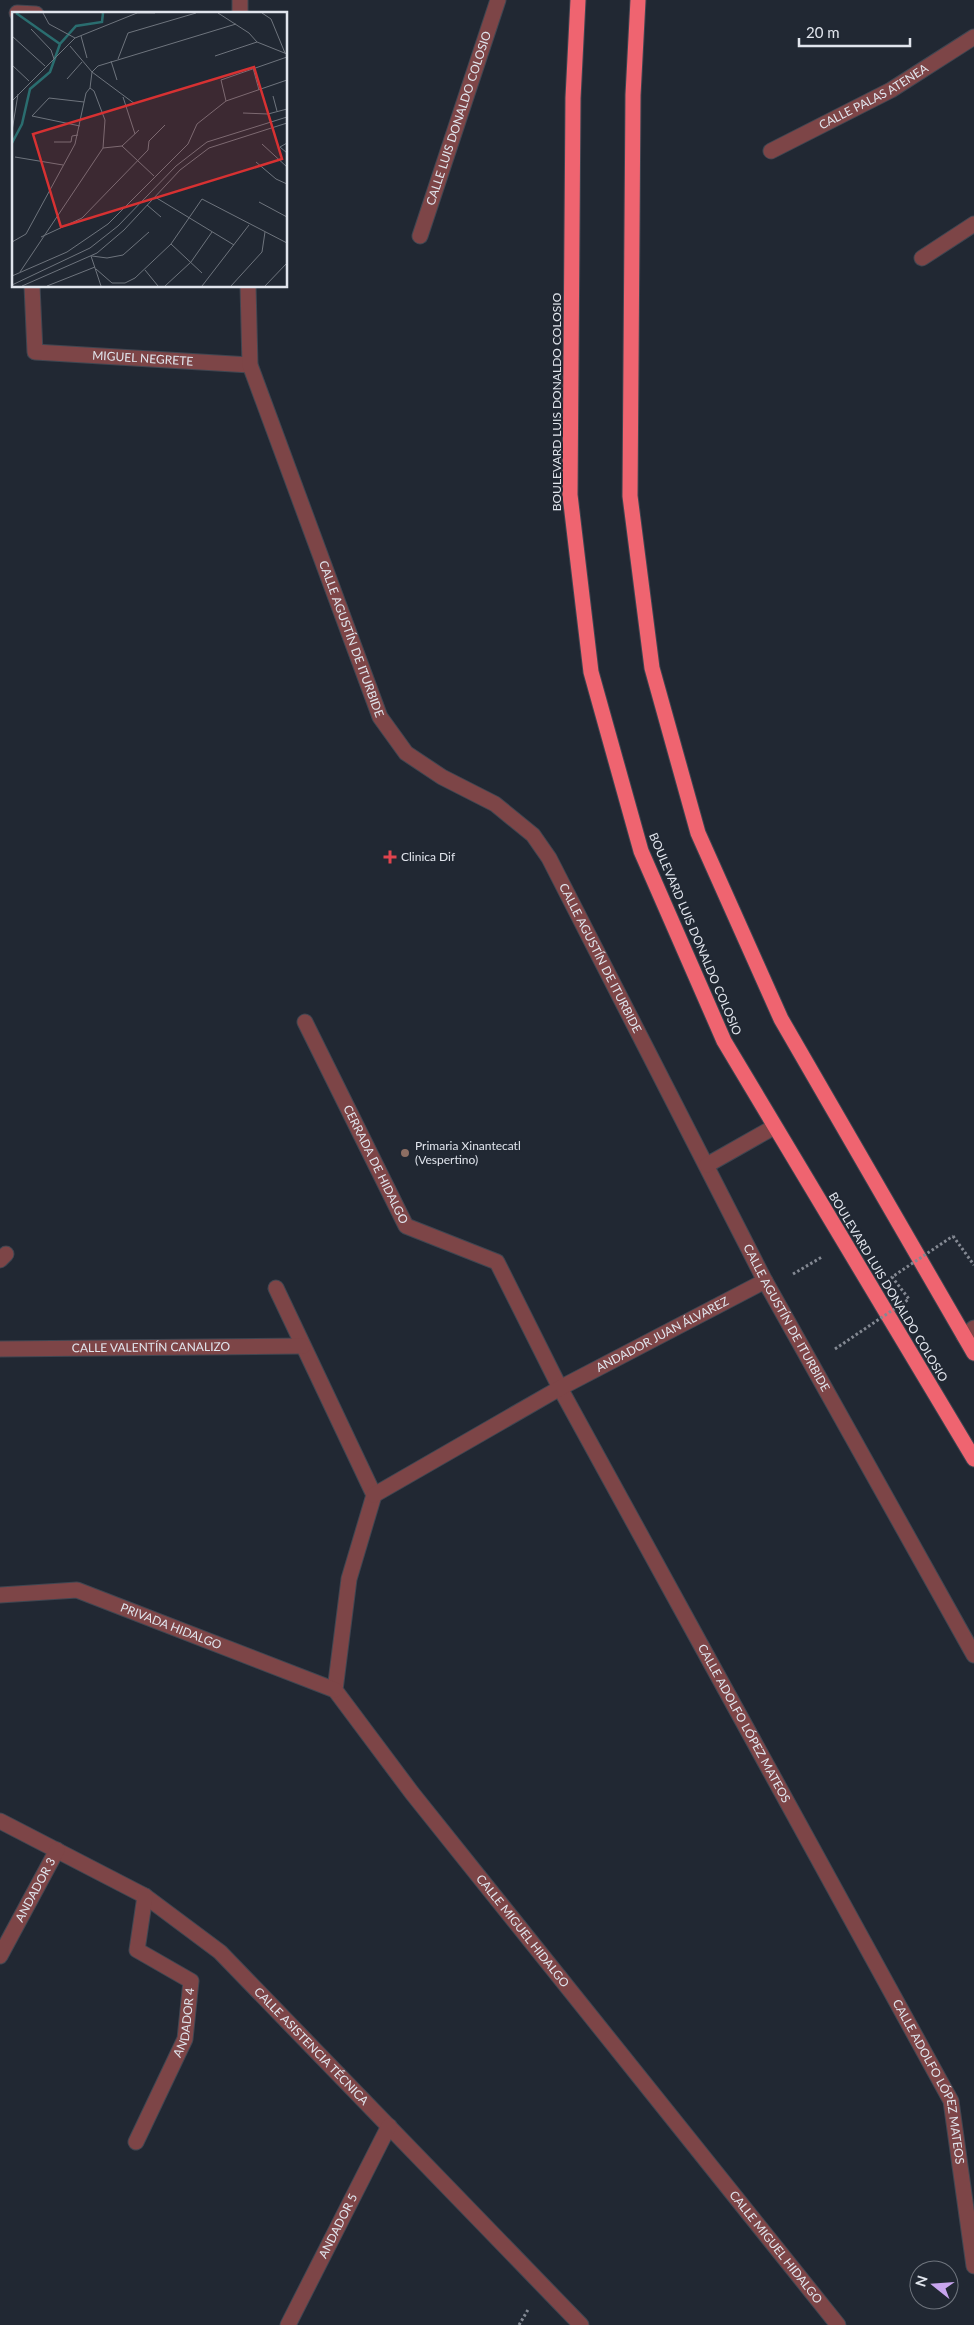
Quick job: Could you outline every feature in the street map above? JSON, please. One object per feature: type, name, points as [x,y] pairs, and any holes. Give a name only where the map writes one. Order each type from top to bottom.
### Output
[{"type":"highway","name":"BOULEVARD LUIS DONALDO COLOSIO","points":[[578,0],[573,98],[570,495],[591,672],[641,851],[724,1041],[843,1244],[974,1459]]},
{"type":"highway","points":[[638,0],[633,95],[630,496],[652,668],[698,833],[781,1019],[969,1332],[974,1353]]},
{"type":"street","name":"CALLE LUIS DONALDO COLOSIO","points":[[420,236],[498,0]]},
{"type":"street","name":"CALLE PALAS ATENEA","points":[[771,152],[891,90],[974,37]]},
{"type":"street","points":[[922,258],[974,224]]},
{"type":"street","name":"MIGUEL NEGRETE","points":[[32,288],[35,352],[250,365]]},
{"type":"street","name":"CALLE AGUSTÍN DE ITURBIDE","points":[[248,288],[250,365],[380,717],[406,754],[442,777],[495,804],[534,835],[549,858],[765,1281],[974,1655]]},
{"type":"street","name":"CERRADA DE HIDALGO","points":[[305,1022],[406,1226],[497,1262],[560,1388]]},
{"type":"street","points":[[707,1165],[774,1127]]},
{"type":"street","name":"ANDADOR JUAN ÁLVAREZ","points":[[560,1388],[765,1281]]},
{"type":"street","points":[[276,1288],[374,1495],[349,1579],[335,1690]]},
{"type":"street","name":"CALLE VALENTÍN CANALIZO","points":[[0,1349],[304,1346]]},
{"type":"street","points":[[374,1495],[560,1388]]},
{"type":"street","name":"CALLE ADOLFO LÓPEZ MATEOS","points":[[560,1388],[951,2101],[974,2266]]},
{"type":"street","name":"PRIVADA HIDALGO","points":[[0,1595],[77,1590],[335,1690]]},
{"type":"street","name":"CALLE MIGUEL HIDALGO","points":[[335,1690],[412,1793],[838,2325]]},
{"type":"street","name":"CALLE ASISTENCIA TÉCNICA","points":[[0,1821],[145,1896],[220,1952],[581,2325]]},
{"type":"street","name":"ANDADOR 3","points":[[0,1956],[57,1850]]},
{"type":"street","name":"ANDADOR 4","points":[[136,2142],[185,2039],[191,1981],[137,1950],[145,1896]]},
{"type":"street","name":"ANDADOR 5","points":[[288,2325],[389,2126]]},
{"type":"path","points":[[835,1350],[909,1299],[892,1277],[953,1236],[974,1266]]},
{"type":"path","points":[[765,1281],[794,1274],[843,1244]]},
{"type":"place","name":"Clinica Dif","points":[[390,857]]},
{"type":"place","name":"Primaria Xinantecatl (Vespertino)","points":[[405,1153]]}]
